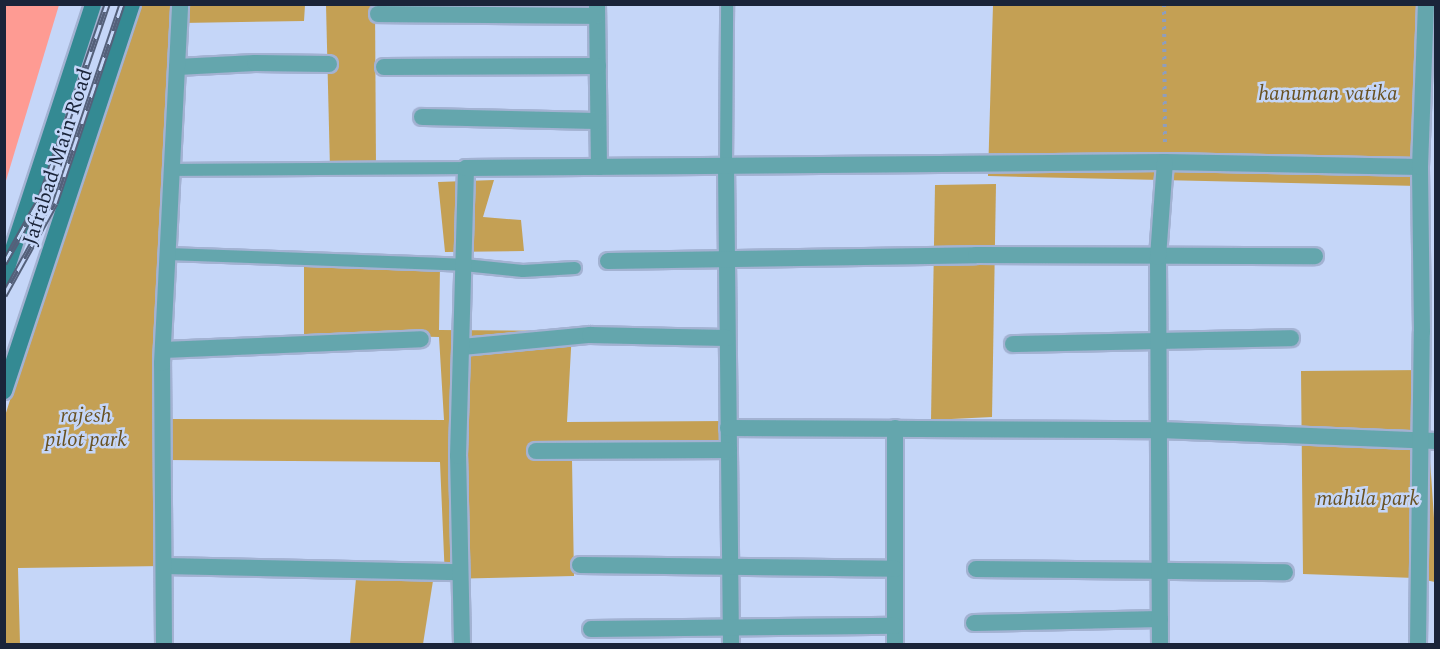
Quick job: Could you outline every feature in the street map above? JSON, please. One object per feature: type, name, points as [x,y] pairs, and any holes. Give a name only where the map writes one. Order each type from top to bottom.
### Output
[{"type":"main road","name":"Jafrabad Main Road","points":[[4,278],[93,4]]},
{"type":"main road","name":"Jafrabad Main Road","points":[[4,392],[132,4]]},
{"type":"street","points":[[164,645],[163,350],[180,4]]},
{"type":"street","points":[[1418,645],[1427,573],[1428,213],[1420,167],[1429,90],[1426,4]]},
{"type":"street","points":[[378,14],[597,10],[599,167]]},
{"type":"street","points":[[177,67],[255,63],[329,64]]},
{"type":"street","points":[[384,68],[598,66]]},
{"type":"street","points":[[422,117],[598,121]]},
{"type":"street","points":[[1160,645],[1158,256],[1165,162]]},
{"type":"street","points":[[462,645],[458,456],[466,168],[1165,162],[1420,167]]},
{"type":"street","points":[[726,166],[731,645]]},
{"type":"street","points":[[608,261],[976,255],[1315,256]]},
{"type":"street","points":[[462,347],[590,335],[727,338]]},
{"type":"street","points":[[1013,344],[1159,343],[1291,338]]},
{"type":"street","points":[[163,350],[421,339]]},
{"type":"street","points":[[728,428],[1160,430],[1428,441]]},
{"type":"street","points":[[895,428],[895,645]]},
{"type":"street","points":[[536,451],[729,450]]},
{"type":"street","points":[[580,565],[895,569]]},
{"type":"street","points":[[164,566],[460,572]]},
{"type":"street","points":[[976,569],[1285,572]]},
{"type":"street","points":[[974,622],[1160,619]]},
{"type":"street","points":[[591,629],[895,626]]},
{"type":"lane","points":[[726,166],[727,4]]},
{"type":"lane","points":[[171,170],[466,168]]},
{"type":"lane","points":[[168,254],[464,265],[523,271],[575,268]]},
{"type":"path","points":[[1164,4],[1165,162]]},
{"type":"green space","name":"rajesh pilot park","points":[[133,5],[305,5],[304,21],[181,23],[168,419],[444,420],[439,337],[304,334],[304,265],[440,266],[439,330],[572,331],[567,422],[727,421],[720,455],[572,460],[574,576],[445,579],[440,462],[167,460],[164,566],[18,568],[20,644],[5,644],[5,416]]},
{"type":"green space","points":[[326,5],[375,5],[376,169],[330,169]]},
{"type":"green space","name":"hanuman vatika","points":[[993,5],[1418,5],[1418,186],[988,176]]},
{"type":"green space","points":[[494,180],[483,217],[521,220],[524,251],[445,252],[438,182]]},
{"type":"green space","points":[[996,184],[992,417],[931,420],[935,185]]},
{"type":"green space","name":"mahila park","points":[[1424,370],[1435,533],[1435,582],[1415,578],[1303,574],[1301,371]]},
{"type":"green space","points":[[357,568],[435,568],[423,644],[350,644]]},
{"type":"shaded area","points":[[4,5],[59,5],[5,184]]},
{"type":"railway","points":[[4,263],[41,197],[107,4]]},
{"type":"railway","points":[[4,295],[55,203],[122,4]]}]
